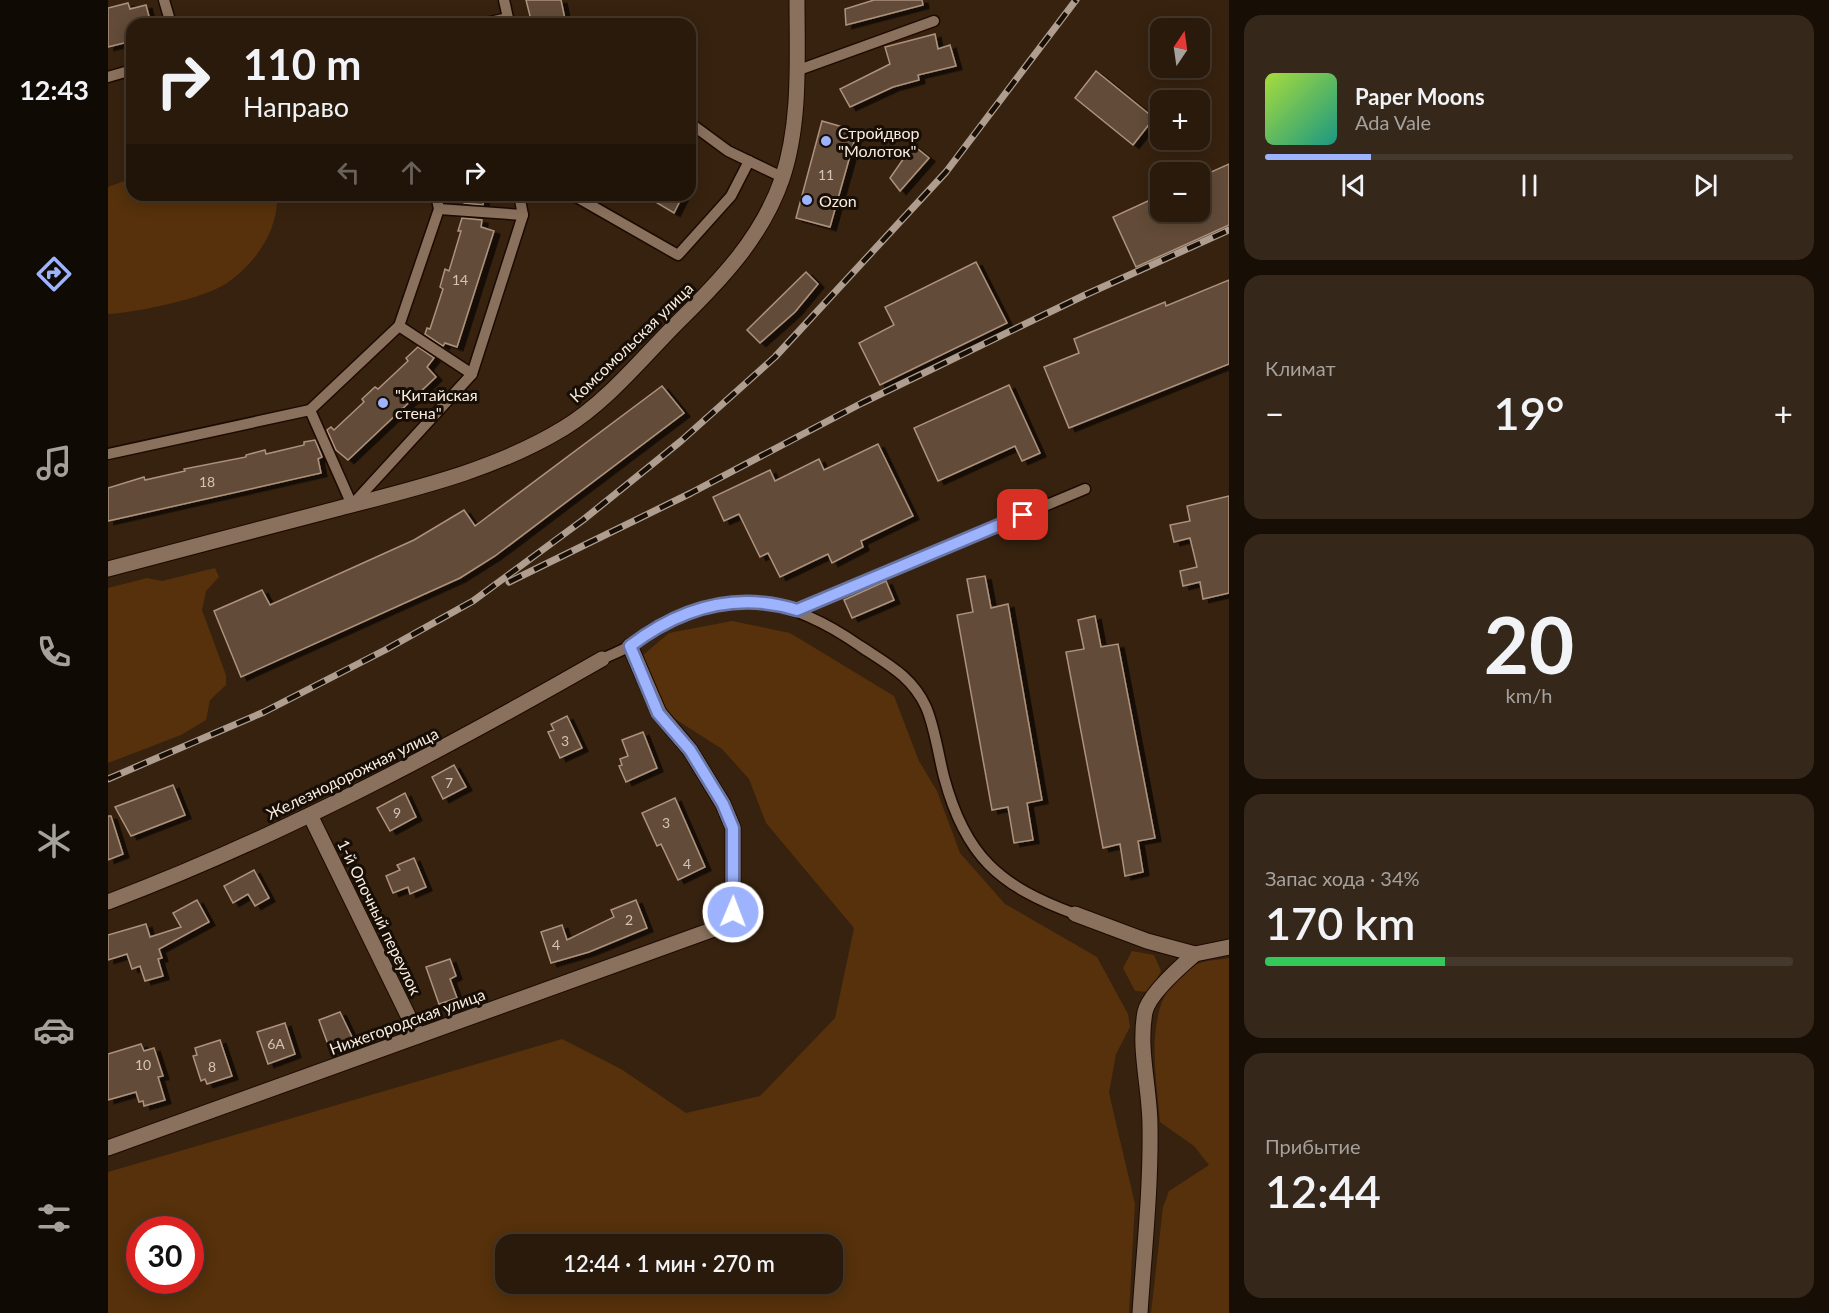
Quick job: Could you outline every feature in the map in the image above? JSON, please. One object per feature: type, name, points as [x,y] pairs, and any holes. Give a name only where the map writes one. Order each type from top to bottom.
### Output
[{"type":"street","name":"Комсомольская улица","points":[[108,569],[458,476],[531,446],[579,418],[726,272],[760,228],[783,177],[794,109],[797,0]]},
{"type":"street","name":"Нижегородская улица","points":[[108,1148],[717,928],[733,912],[733,828],[723,804],[690,750],[658,713],[630,646]]},
{"type":"street","name":"Железнодорожная улица","points":[[108,902],[247,844],[380,782],[474,732],[602,659]]},
{"type":"street","name":"1-й Опочный переулок","points":[[309,814],[418,1036]]},
{"type":"street","points":[[1075,914],[1147,941],[1195,954],[1229,947]]},
{"type":"street","points":[[1140,1313],[1151,1174],[1150,1122],[1144,1059],[1145,1010],[1169,976],[1195,954]]},
{"type":"lane","points":[[164,0],[169,18]]},
{"type":"lane","points":[[504,0],[508,18]]},
{"type":"lane","points":[[796,71],[934,21]]},
{"type":"lane","points":[[108,77],[126,72]]},
{"type":"lane","points":[[696,127],[728,151],[783,177]]},
{"type":"lane","points":[[584,201],[678,255],[731,196],[748,161]]},
{"type":"lane","points":[[108,454],[310,410],[399,326],[439,209],[437,201]]},
{"type":"lane","points":[[310,410],[352,505],[472,374],[523,215],[520,201]]},
{"type":"lane","points":[[439,209],[523,215]]},
{"type":"lane","points":[[399,326],[472,374]]},
{"type":"lane","points":[[797,610],[1085,489]]},
{"type":"lane","points":[[602,659],[630,646],[651,629],[677,617],[723,603],[774,603],[797,610],[847,637],[912,683],[926,708],[950,800],[964,834],[989,865],[1020,891],[1075,914]]},
{"type":"shaded area","points":[[126,180],[126,201],[277,201],[277,208],[269,233],[256,256],[227,283],[217,289],[170,304],[108,314],[108,187]]},
{"type":"shaded area","points":[[215,568],[219,577],[206,591],[202,610],[226,675],[226,685],[210,700],[206,720],[181,735],[108,763],[108,588],[147,578],[162,581]]},
{"type":"shaded area","points":[[732,621],[790,633],[894,696],[919,761],[937,791],[960,853],[1005,904],[1097,957],[1128,1014],[1130,1027],[1116,1054],[1109,1093],[1135,1204],[1129,1313],[108,1313],[108,1172],[562,1039],[621,1069],[686,1113],[760,1096],[835,1018],[854,928],[766,823],[749,779],[722,749],[672,717],[653,690],[642,656],[669,633]]},
{"type":"shaded area","points":[[1132,951],[1154,955],[1161,971],[1150,992],[1135,991],[1123,968]]},
{"type":"shaded area","points":[[1229,958],[1229,1313],[1151,1313],[1163,1207],[1169,1191],[1209,1165],[1194,1146],[1160,1122],[1155,1057],[1155,1034],[1159,1013],[1166,993],[1179,977],[1197,964]]},
{"type":"building","points":[[526,0],[561,0],[565,18],[530,18]]},
{"type":"building","points":[[874,0],[922,0],[923,5],[846,25],[845,9]]},
{"type":"building","points":[[128,3],[130,9],[146,5],[149,18],[126,18],[126,42],[108,47],[108,8]]},
{"type":"building","points":[[935,34],[938,49],[950,45],[956,66],[918,75],[919,80],[893,87],[850,107],[840,89],[890,64],[885,47]]},
{"type":"building","points":[[1096,71],[1150,115],[1150,123],[1133,145],[1075,98]]},
{"type":"building","points":[[822,121],[857,131],[830,227],[796,218]]},
{"type":"building","points":[[913,145],[929,158],[900,191],[890,178]]},
{"type":"building","points":[[1229,164],[1229,225],[1136,267],[1113,217],[1150,200],[1150,222],[1210,222],[1210,173]]},
{"type":"building","points":[[464,201],[483,201],[483,205],[464,203]]},
{"type":"building","points":[[654,201],[680,201],[674,213]]},
{"type":"building","points":[[462,218],[482,220],[481,227],[494,231],[457,347],[445,343],[443,346],[425,334],[427,328],[430,329],[443,289],[440,287],[445,269],[449,271],[461,231],[458,231]]},
{"type":"building","points":[[976,262],[1007,323],[880,385],[859,343],[894,325],[885,307]]},
{"type":"building","points":[[806,272],[818,284],[795,312],[760,343],[747,330]]},
{"type":"building","points":[[1229,280],[1229,364],[1069,428],[1044,367],[1079,353],[1074,339],[1165,302],[1166,306]]},
{"type":"building","points":[[418,347],[434,358],[427,367],[436,377],[348,460],[336,450],[327,430],[331,427],[334,430],[364,402],[362,399],[375,387],[378,389],[408,361],[406,358]]},
{"type":"building","points":[[1009,385],[1040,453],[1022,461],[1015,446],[938,481],[914,428]]},
{"type":"building","points":[[662,386],[684,413],[495,556],[460,578],[241,677],[214,611],[262,590],[270,605],[414,540],[464,510],[475,526]]},
{"type":"building","points":[[315,440],[322,457],[318,459],[321,473],[108,521],[108,488],[144,477],[145,480],[185,471],[184,469],[246,457],[246,455],[265,450],[266,454]]},
{"type":"building","points":[[878,444],[913,516],[861,541],[863,547],[832,563],[828,554],[780,577],[768,553],[760,557],[739,514],[724,521],[713,497],[770,470],[775,481],[819,459],[824,470]]},
{"type":"building","points":[[1229,496],[1229,593],[1203,599],[1200,582],[1183,586],[1180,571],[1197,567],[1190,538],[1174,542],[1170,525],[1190,521],[1187,506]]},
{"type":"building","points":[[985,576],[991,608],[1008,604],[1042,800],[1027,803],[1033,840],[1014,843],[1008,807],[992,810],[957,615],[973,612],[967,579]]},
{"type":"building","points":[[886,581],[894,600],[852,618],[844,600]]},
{"type":"building","points":[[1095,616],[1101,647],[1118,644],[1155,838],[1138,841],[1143,872],[1125,876],[1120,844],[1103,848],[1066,652],[1084,649],[1078,620]]},
{"type":"building","points":[[567,716],[582,748],[560,758],[548,732],[554,730],[551,724]]},
{"type":"building","points":[[643,732],[657,768],[626,782],[619,766],[622,765],[620,759],[628,756],[622,740]]},
{"type":"building","points":[[454,765],[466,787],[443,799],[432,777]]},
{"type":"building","points":[[173,785],[185,815],[131,836],[115,807]]},
{"type":"building","points":[[405,793],[416,817],[390,831],[377,808]]},
{"type":"building","points":[[675,798],[705,867],[678,880],[661,844],[657,846],[642,813]]},
{"type":"building","points":[[108,816],[111,816],[123,854],[108,860]]},
{"type":"building","points":[[414,858],[426,887],[410,894],[408,887],[393,893],[386,876],[400,870],[397,865]]},
{"type":"building","points":[[254,870],[269,898],[255,906],[248,894],[233,903],[224,886]]},
{"type":"building","points":[[197,900],[209,922],[159,949],[162,958],[158,959],[163,976],[145,981],[140,966],[132,969],[127,954],[108,960],[108,935],[146,924],[150,937],[181,927],[173,913]]},
{"type":"building","points":[[636,900],[647,928],[589,952],[551,963],[541,932],[562,925],[567,940],[614,917],[611,910]]},
{"type":"building","points":[[450,959],[456,976],[450,979],[457,998],[439,1004],[426,967]]},
{"type":"building","points":[[340,1012],[353,1039],[349,1040],[350,1043],[330,1050],[319,1020]]},
{"type":"building","points":[[285,1023],[295,1054],[268,1064],[257,1032]]},
{"type":"building","points":[[220,1040],[232,1076],[207,1084],[205,1079],[201,1081],[193,1056],[197,1055],[195,1048]]},
{"type":"building","points":[[141,1044],[144,1051],[154,1048],[163,1076],[158,1077],[165,1100],[144,1106],[143,1101],[139,1102],[136,1092],[108,1100],[108,1054]]},
{"type":"railway","points":[[108,779],[264,712],[385,650],[473,601],[583,520],[681,441],[775,357],[946,172],[1076,0]]},
{"type":"railway","points":[[509,582],[691,493],[862,403],[1085,295],[1229,230]]},
{"type":"place","name":"Стройдвор \"Молоток\"","points":[[826,141]]},
{"type":"place","name":"Ozon","points":[[807,200]]},
{"type":"place","name":"\"Китайская стена\"","points":[[383,403]]},
{"type":"route","points":[[733,912],[733,828],[723,804],[690,750],[658,713],[630,646],[651,629],[697,609],[723,603],[774,603],[797,610],[1023,515]]}]
